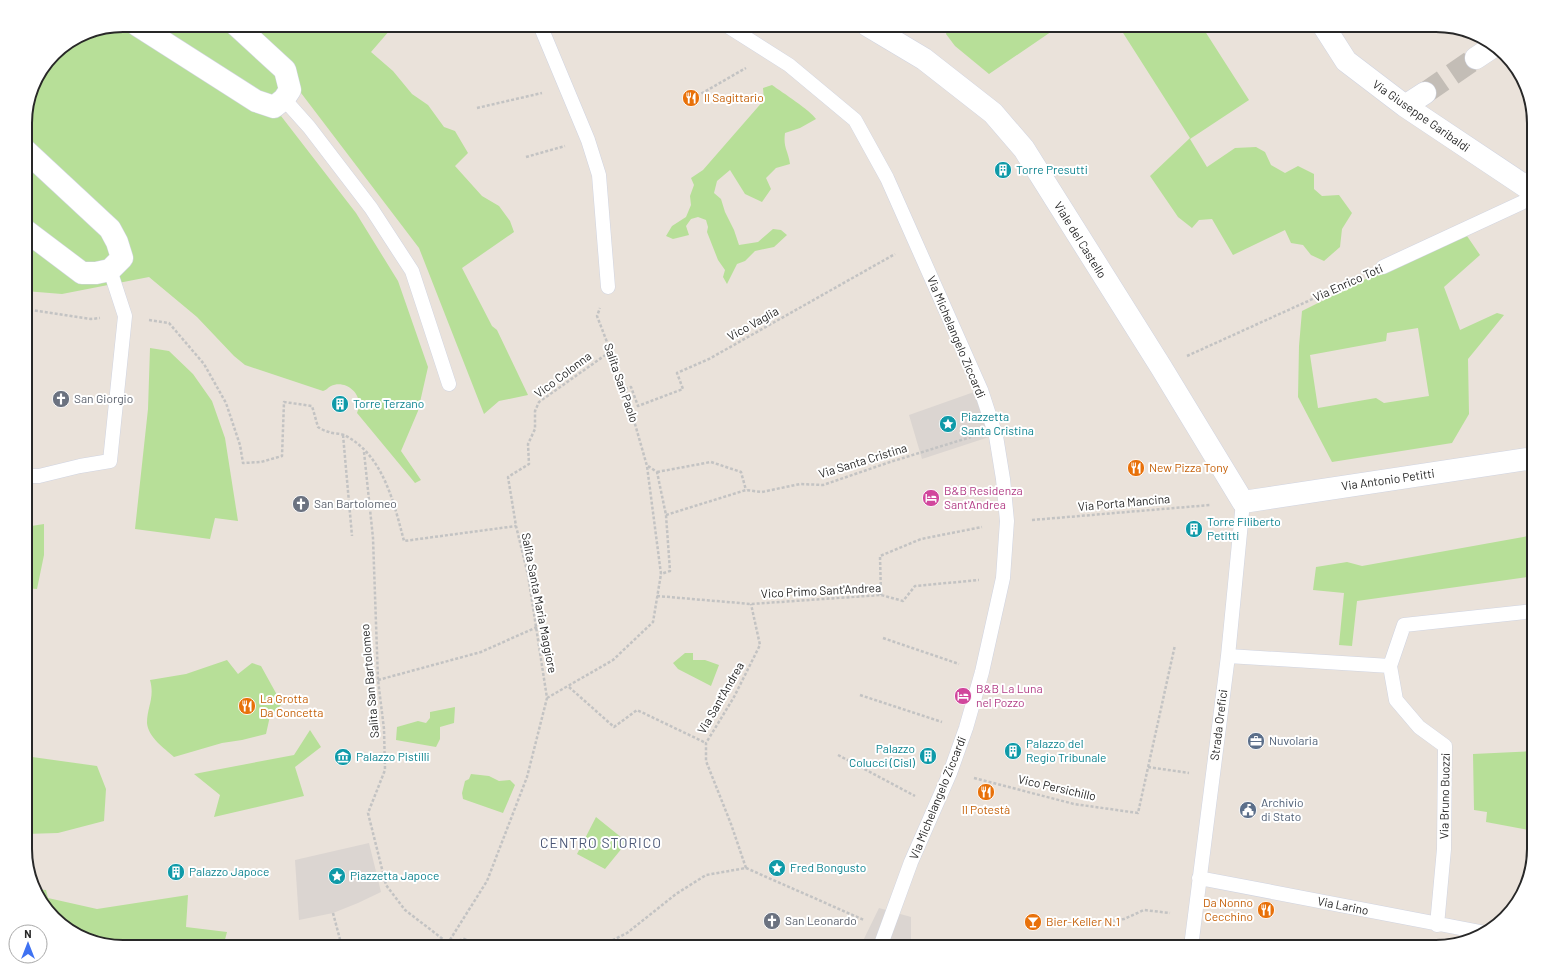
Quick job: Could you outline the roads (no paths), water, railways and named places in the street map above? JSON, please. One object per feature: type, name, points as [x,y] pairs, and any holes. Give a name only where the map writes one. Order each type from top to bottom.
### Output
[{"type":"street","points":[[148,32],[256,101],[274,107],[284,99],[290,90],[285,70],[244,32]]},
{"type":"street","name":"Viale del Castello","points":[[880,32],[924,59],[993,113],[1024,149],[1161,367],[1243,502]]},
{"type":"street","name":"Via Giuseppe Garibaldi","points":[[1327,32],[1346,62],[1405,106],[1527,187]]},
{"type":"street","points":[[1476,58],[1489,49]]},
{"type":"street","points":[[1405,106],[1424,93]]},
{"type":"street","points":[[32,157],[110,229],[117,242],[122,258],[110,270],[96,273],[82,273],[32,235]]},
{"type":"street","name":"Via Antonio Petitti","points":[[1243,502],[1527,459]]},
{"type":"lane","points":[[543,32],[588,140],[599,175],[608,287]]},
{"type":"lane","name":"Via Michelangelo Ziccardi","points":[[737,32],[789,65],[855,120],[888,178],[981,390],[995,430],[1003,479],[1007,521],[1003,578],[982,672],[966,728],[950,773],[911,862],[882,940]]},
{"type":"lane","points":[[284,99],[309,127],[371,208],[412,271],[449,384]]},
{"type":"lane","name":"Via Enrico Toti","points":[[1383,267],[1527,200]]},
{"type":"lane","points":[[32,476],[39,476],[80,466],[110,461],[125,316],[110,270]]},
{"type":"lane","name":"Strada Orefici","points":[[1192,940],[1228,656],[1243,502]]},
{"type":"lane","name":"Via Bruno Buozzi","points":[[1437,924],[1444,849],[1446,746],[1419,727],[1396,700],[1390,666],[1404,625],[1527,612]]},
{"type":"lane","points":[[1228,656],[1390,666]]},
{"type":"lane","name":"Via Larino","points":[[1199,878],[1475,931]]},
{"type":"tunnel","points":[[1425,93],[1476,58]]},
{"type":"place","name":"Il Sagittario","points":[[691,98]]},
{"type":"place","name":"Torre Presutti","points":[[1003,170]]},
{"type":"place","name":"San Giorgio","points":[[61,399]]},
{"type":"place","name":"Torre Terzano","points":[[340,404]]},
{"type":"place","name":"Piazzetta Santa Cristina","points":[[948,424]]},
{"type":"place","name":"New Pizza Tony","points":[[1136,468]]},
{"type":"place","name":"B&B Residenza Sant'Andrea","points":[[931,498]]},
{"type":"place","name":"San Bartolomeo","points":[[301,504]]},
{"type":"place","name":"Torre Filiberto Petitti","points":[[1194,529]]},
{"type":"place","name":"B&B La Luna nel Pozzo","points":[[963,696]]},
{"type":"place","name":"La Grotta Da Concetta","points":[[247,706]]},
{"type":"place","name":"Nuvolaria","points":[[1256,741]]},
{"type":"place","name":"Palazzo del Regio Tribunale","points":[[1013,751]]},
{"type":"place","name":"Palazzo Colucci (Cisl)","points":[[928,756]]},
{"type":"place","name":"Palazzo Pistilli","points":[[343,757]]},
{"type":"place","name":"Il Potestà","points":[[986,792]]},
{"type":"place","name":"Archivio di Stato","points":[[1248,810]]},
{"type":"place","name":"Fred Bongusto","points":[[777,868]]},
{"type":"place","name":"Palazzo Japoce","points":[[176,872]]},
{"type":"place","name":"Piazzetta Japoce","points":[[337,876]]},
{"type":"place","name":"Da Nonno Cecchino","points":[[1266,910]]},
{"type":"place","name":"San Leonardo","points":[[772,921]]},
{"type":"place","name":"Bier-Keller N.1","points":[[1033,922]]},
{"type":"district","name":"CENTRO STORICO","points":[[601,843]]}]
